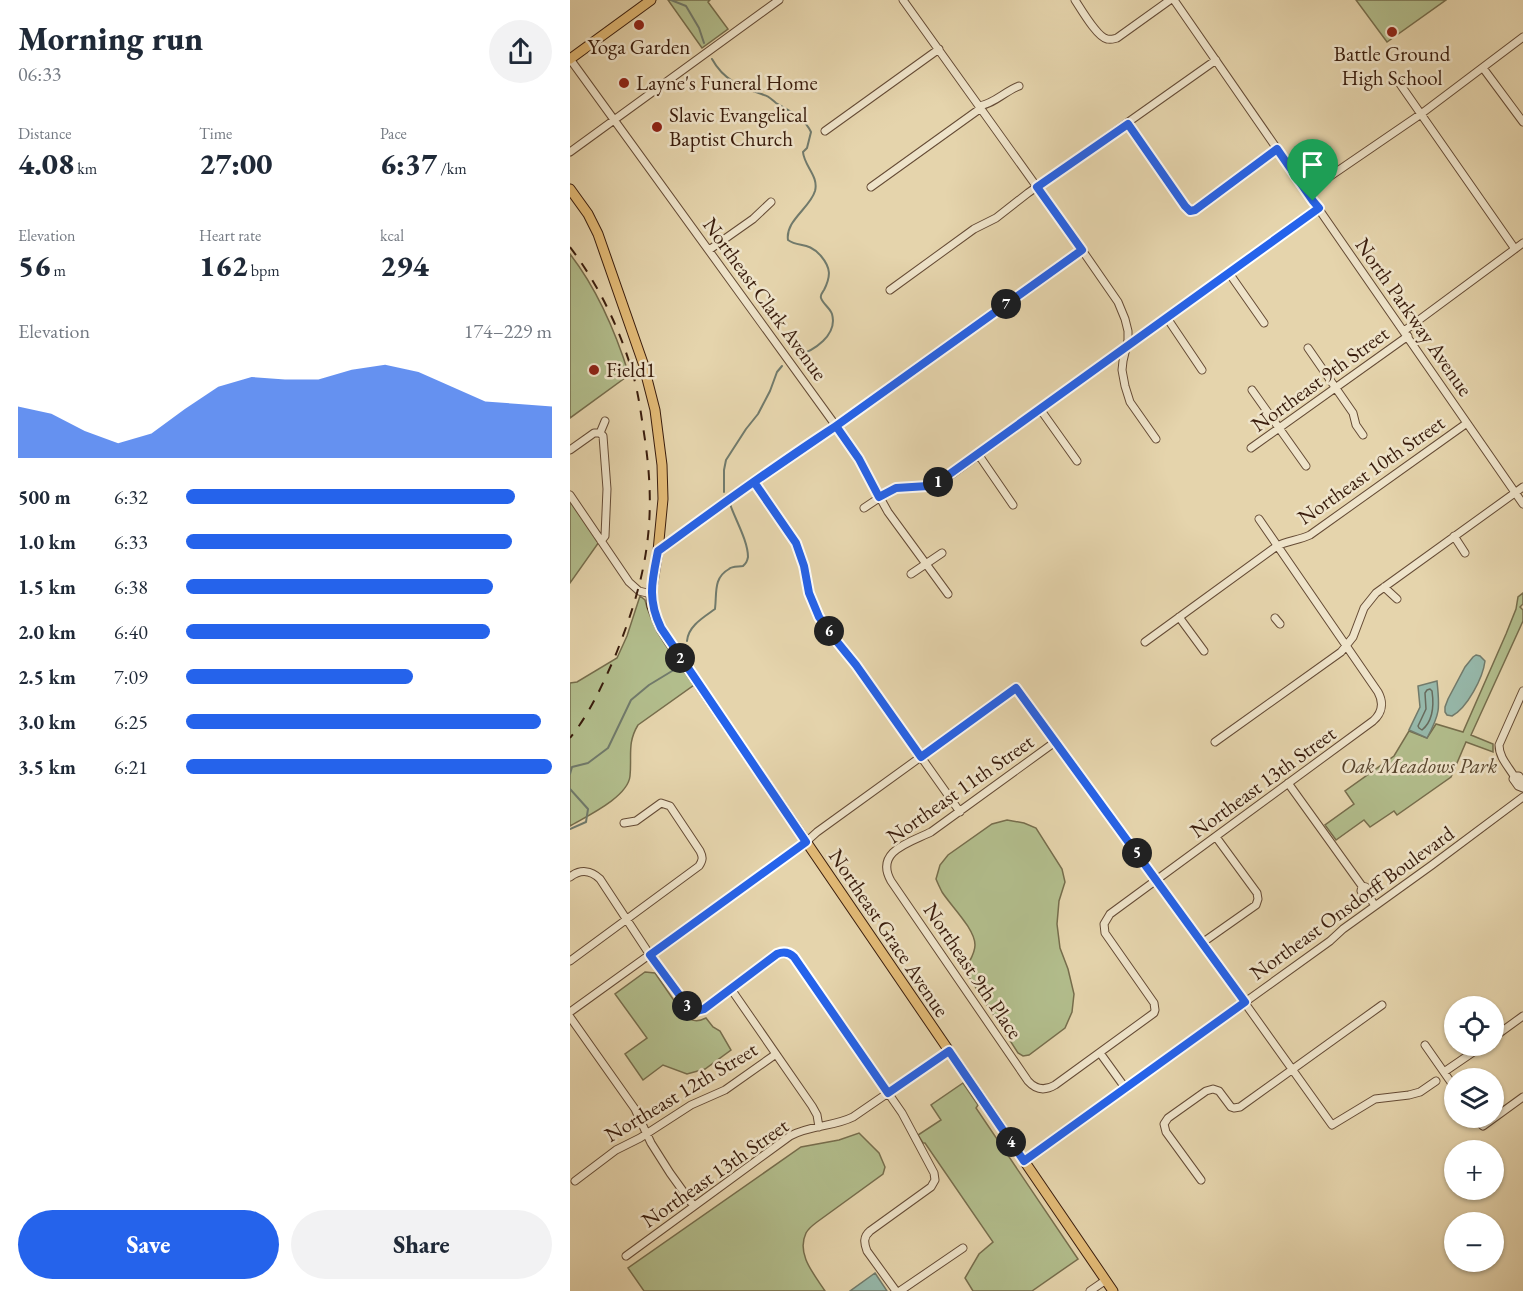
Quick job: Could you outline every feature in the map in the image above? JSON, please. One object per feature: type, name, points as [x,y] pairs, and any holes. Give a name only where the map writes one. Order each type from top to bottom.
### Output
[{"type":"main road","points":[[570,59],[651,0]]},
{"type":"main road","name":"Northeast Grace Avenue","points":[[570,189],[588,214],[598,234],[635,340],[655,410],[662,465],[663,499],[651,594],[652,606],[661,628],[1113,1291]]},
{"type":"street","points":[[570,152],[779,0]]},
{"type":"street","points":[[903,0],[1082,250],[1123,312],[1128,331],[1122,370],[1127,393],[1137,413],[1156,439]]},
{"type":"street","points":[[1075,0],[1099,34],[1110,40],[1117,38],[1172,0]]},
{"type":"street","name":"North Parkway Avenue","points":[[1172,0],[1308,192],[1523,504]]},
{"type":"street","points":[[1308,192],[1421,114],[1523,37]]},
{"type":"street","points":[[825,131],[939,49]]},
{"type":"street","name":"Northeast Clark Avenue","points":[[570,59],[836,426],[859,459],[888,512],[948,594]]},
{"type":"street","points":[[890,290],[974,229],[996,218],[1216,60]]},
{"type":"street","points":[[1483,68],[1523,122]]},
{"type":"street","points":[[1393,74],[1515,249]]},
{"type":"street","points":[[871,187],[980,107],[1019,86]]},
{"type":"street","points":[[1128,124],[1190,211],[1195,210],[1277,149]]},
{"type":"street","points":[[709,250],[753,219],[771,202]]},
{"type":"street","points":[[864,508],[896,488],[934,484],[948,477],[1319,208]]},
{"type":"street","name":"Northeast 9th Street","points":[[1251,448],[1336,388],[1523,243]]},
{"type":"street","points":[[658,551],[1082,250]]},
{"type":"street","points":[[1229,273],[1264,323]]},
{"type":"street","points":[[1167,318],[1202,370]]},
{"type":"street","points":[[1308,348],[1353,413],[1356,425],[1363,435]]},
{"type":"street","points":[[1252,390],[1306,466]]},
{"type":"street","points":[[1040,409],[1077,461]]},
{"type":"street","points":[[600,433],[605,421]]},
{"type":"street","name":"Northeast 10th Street","points":[[1145,642],[1277,546],[1310,535],[1467,423]]},
{"type":"street","points":[[570,450],[594,433],[600,433]]},
{"type":"street","points":[[600,433],[603,438],[607,489],[605,536],[602,541]]},
{"type":"street","points":[[978,454],[1013,506]]},
{"type":"street","points":[[754,482],[796,543],[804,566],[809,593],[819,617],[856,665],[960,812]]},
{"type":"street","points":[[1215,742],[1347,646],[1368,602],[1384,586],[1523,487]]},
{"type":"street","points":[[570,495],[629,582],[639,591],[651,594]]},
{"type":"street","points":[[1259,519],[1347,646]]},
{"type":"street","points":[[1454,536],[1465,553]]},
{"type":"street","points":[[911,574],[942,553]]},
{"type":"street","points":[[1384,586],[1397,599]]},
{"type":"street","points":[[1179,617],[1204,651]]},
{"type":"street","name":"Northeast 13th Street","points":[[1100,1053],[1151,1016],[1155,1010],[1154,1003],[1107,939],[1104,924],[1106,919],[1113,911],[1373,721],[1380,713],[1382,702],[1380,695],[1347,646]]},
{"type":"street","points":[[570,1012],[1016,688],[1332,1125],[1375,1099],[1420,1092],[1436,1081]]},
{"type":"street","points":[[1523,691],[1499,745],[1500,754],[1514,776],[1513,779],[1518,786],[1523,785]]},
{"type":"street","name":"Northeast 11th Street","points":[[887,865],[894,852],[910,841],[931,832],[1055,742]]},
{"type":"street","points":[[1288,783],[1362,886],[1361,891],[1365,897],[1370,898],[1375,906]]},
{"type":"street","name":"Northeast Onsdorff Boulevard","points":[[1024,1161],[1330,941],[1343,929],[1523,797]]},
{"type":"street","points":[[570,961],[699,866],[702,861],[700,851],[667,804],[661,803],[636,821],[624,823]]},
{"type":"street","points":[[1202,943],[1256,905],[1258,899],[1257,893],[1216,837]]},
{"type":"street","name":"Northeast 9th Place","points":[[887,865],[889,877],[896,888],[1033,1086],[1040,1089],[1052,1088],[1100,1053]]},
{"type":"street","points":[[572,875],[588,872],[600,880],[650,955],[693,1011],[704,1009],[777,954],[786,952],[794,957],[888,1093],[933,1170],[935,1180],[931,1187],[870,1231],[864,1244],[867,1251],[898,1291],[963,1248]]},
{"type":"street","points":[[731,989],[814,1109],[819,1127]]},
{"type":"street","points":[[1201,1180],[1166,1132],[1164,1124],[1168,1118],[1206,1091],[1213,1089],[1219,1092],[1229,1105],[1234,1108],[1240,1107],[1382,1005]]},
{"type":"street","points":[[1504,1030],[1523,1016]]},
{"type":"street","points":[[570,1017],[634,1109],[651,1143],[693,1205]]},
{"type":"street","points":[[1425,1045],[1444,1072]]},
{"type":"street","name":"Northeast 13th Street","points":[[626,1256],[790,1136],[800,1131],[839,1123],[853,1117],[949,1051]]},
{"type":"street","points":[[1100,1053],[1126,1089]]},
{"type":"street","name":"Northeast 12th Street","points":[[575,1181],[609,1155],[690,1106],[725,1090],[776,1054]]},
{"type":"street","points":[[1450,1068],[1467,1056]]},
{"type":"street","points":[[1504,1111],[1523,1097]]},
{"type":"street","points":[[1090,1291],[1106,1280]]},
{"type":"green space","points":[[668,0],[710,0],[708,2],[728,29],[702,48]]},
{"type":"green space","points":[[1356,0],[1446,0],[1387,42]]},
{"type":"green space","points":[[570,254],[589,282],[605,312],[629,375],[570,418]]},
{"type":"green space","points":[[570,500],[599,542],[570,583]]},
{"type":"green space","name":"Oak Meadows Park","points":[[1523,593],[1523,604],[1520,607],[1523,610],[1523,621],[1471,735],[1493,744],[1493,752],[1466,742],[1451,777],[1397,815],[1394,811],[1370,827],[1364,820],[1336,840],[1325,825],[1354,804],[1345,791],[1394,756],[1409,731],[1427,738],[1436,724],[1463,732],[1506,634],[1518,597]]},
{"type":"green space","points":[[640,596],[645,600],[659,634],[694,685],[638,725],[631,744],[630,776],[628,784],[622,791],[606,805],[570,826],[570,683],[577,682],[617,658]]},
{"type":"green space","points":[[1007,820],[1036,828],[1062,869],[1065,882],[1059,901],[1057,924],[1060,948],[1074,994],[1072,1012],[1065,1028],[1029,1055],[1023,1056],[1018,1053],[965,971],[974,952],[974,939],[967,925],[942,892],[936,879],[940,865],[948,855],[992,824]]},
{"type":"green space","points":[[645,972],[655,973],[684,1015],[695,1021],[706,1018],[713,1027],[720,1031],[731,1050],[705,1069],[687,1074],[663,1065],[643,1080],[625,1054],[647,1038],[615,994]]},
{"type":"green space","points":[[963,1083],[978,1105],[976,1108],[1078,1259],[1032,1291],[973,1291],[965,1278],[979,1254],[993,1242],[918,1135],[941,1120],[931,1105]]},
{"type":"green space","points":[[859,1133],[879,1153],[885,1167],[883,1174],[815,1223],[806,1233],[803,1241],[805,1256],[825,1291],[644,1291],[628,1268],[801,1147],[839,1140]]},
{"type":"water","points":[[1476,655],[1485,661],[1478,684],[1469,700],[1458,712],[1452,716],[1447,715],[1445,707],[1448,699],[1465,667]]},
{"type":"water","points":[[1437,681],[1438,711],[1427,738],[1409,730],[1420,707],[1418,686]]},
{"type":"water","points":[[875,1273],[887,1291],[850,1291]]},
{"type":"waterway","points":[[671,0],[686,6],[699,28],[704,43]]},
{"type":"waterway","points":[[712,59],[728,78],[769,97],[800,118],[811,132],[807,148],[803,152],[815,181],[815,191],[790,227],[788,240],[812,248],[827,264],[829,276],[821,297],[832,314],[833,322],[823,341],[796,356]]},
{"type":"waterway","points":[[724,492],[726,460],[758,414],[782,366]]},
{"type":"waterway","points":[[687,641],[693,626],[715,609],[720,577],[730,568],[743,566],[748,557],[746,544],[730,504]]},
{"type":"waterway","points":[[570,774],[572,767],[588,763],[608,748],[631,700],[649,685],[677,668]]},
{"type":"waterway","points":[[570,789],[588,809],[586,822],[570,829]]},
{"type":"railway","points":[[570,247],[592,279],[625,349],[638,396],[650,495],[646,551],[632,611],[601,687],[584,719],[570,738]]},
{"type":"place","name":"Yoga Garden","points":[[639,25]]},
{"type":"place","name":"Battle Ground High School","points":[[1392,32]]},
{"type":"place","name":"Layne's Funeral Home","points":[[624,83]]},
{"type":"place","name":"Slavic Evangelical Baptist Church","points":[[657,127]]},
{"type":"place","name":"Field1","points":[[594,370]]},
{"type":"route","points":[[1313,201],[1277,149],[1195,210],[1190,211],[1128,124],[1037,187],[1082,250],[836,426],[754,482],[796,543],[801,554],[809,593],[819,617],[921,757],[1016,688],[1245,1002],[1024,1161],[949,1051],[888,1093],[789,953],[777,954],[704,1009],[693,1011],[689,1008],[650,955],[806,842],[656,619],[651,594],[658,551],[754,482],[795,453],[836,426],[853,449],[879,497],[896,488],[928,486],[948,477],[1319,208],[1313,201]]}]
